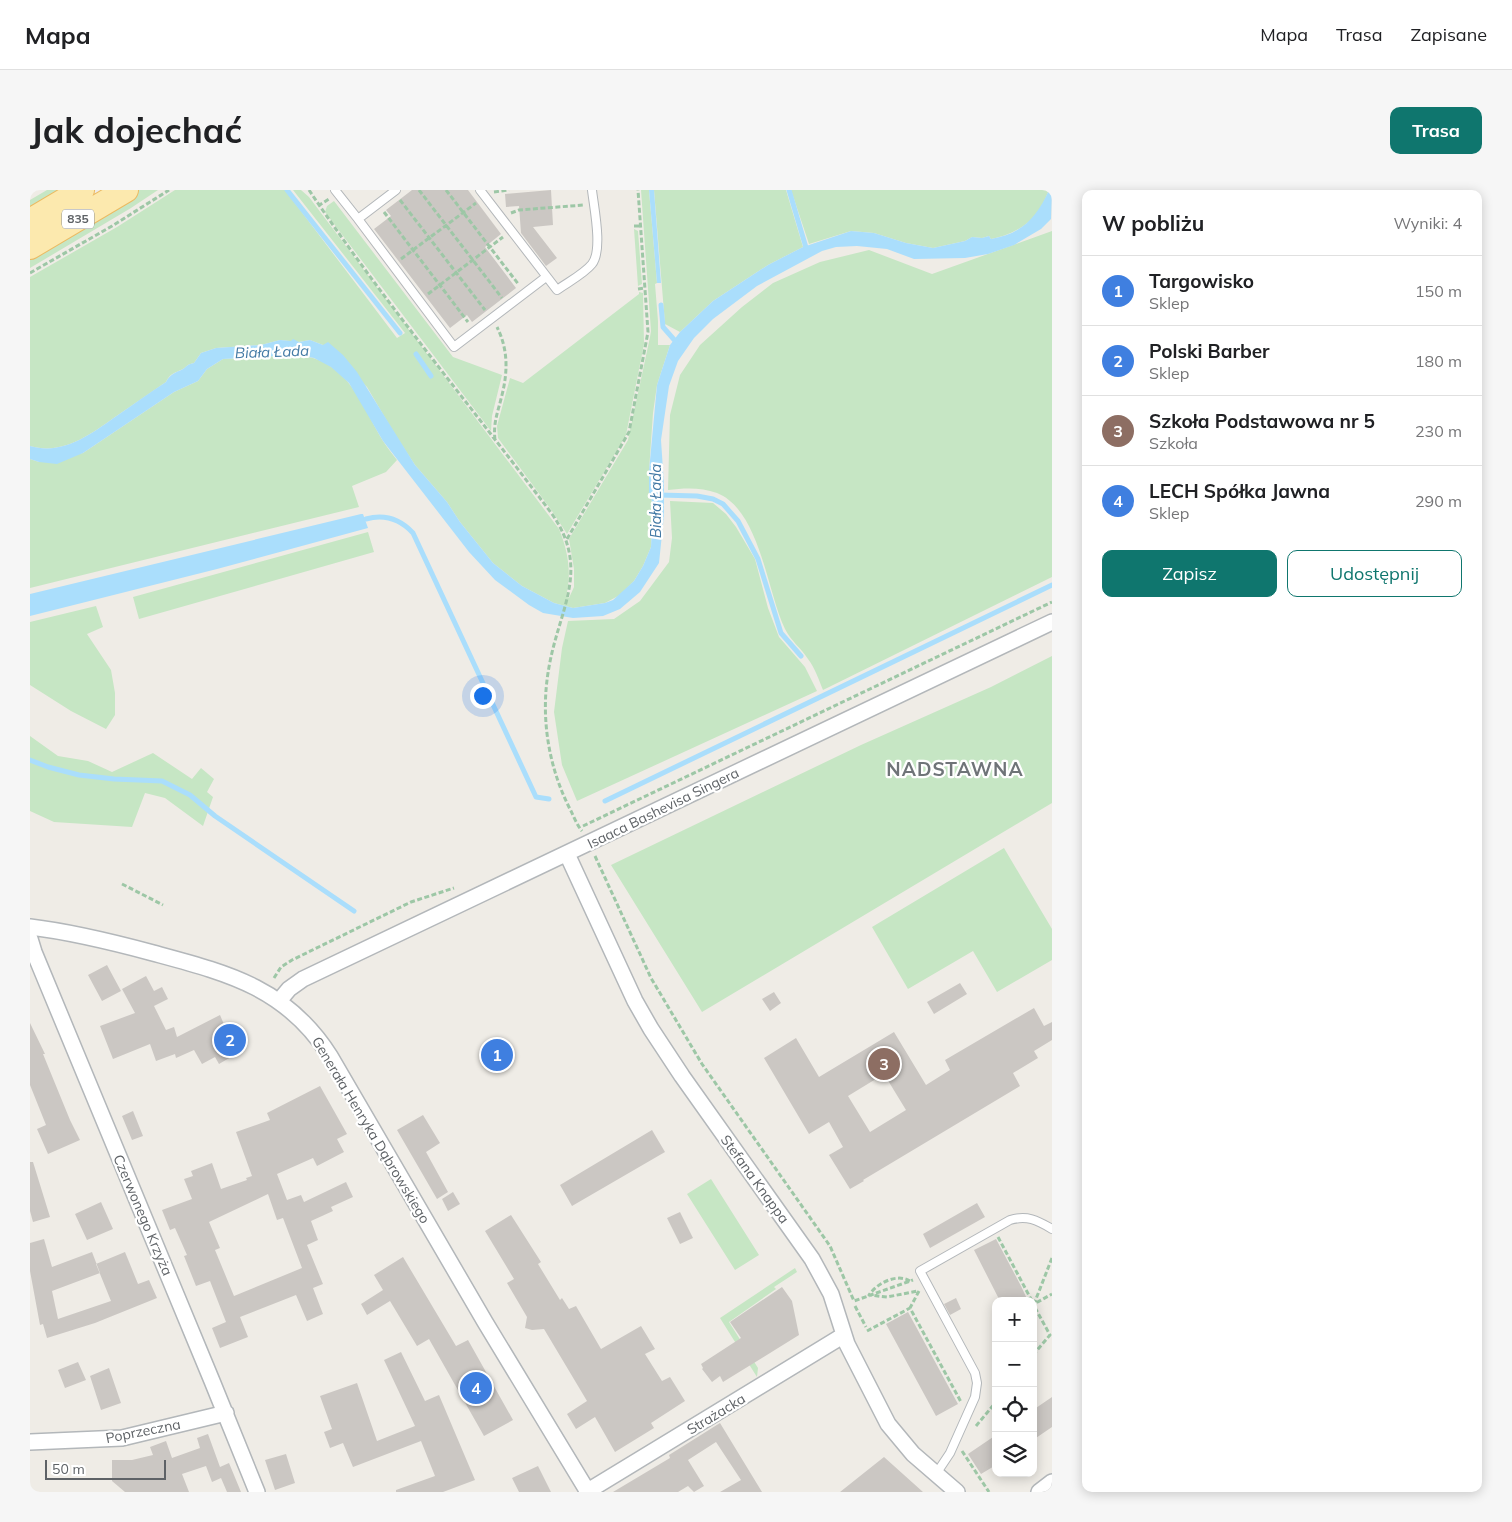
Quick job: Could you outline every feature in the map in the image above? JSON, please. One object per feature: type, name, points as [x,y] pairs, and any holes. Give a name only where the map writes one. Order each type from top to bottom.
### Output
[{"type":"main road","name":"835","points":[[30,221],[82,190]]},
{"type":"main road","name":"835","points":[[30,247],[126,190]]},
{"type":"street","name":"Isaaca Bashevisa Singera","points":[[278,1001],[289,989],[303,979],[1052,622]]},
{"type":"street","name":"Stefana Knappa","points":[[567,854],[647,1022],[682,1076],[816,1265],[834,1302],[852,1356],[888,1424],[904,1445],[957,1492]]},
{"type":"street","name":"Generała Henryka Dąbrowskiego","points":[[30,927],[99,938],[216,970],[250,984],[278,1001],[303,1022],[330,1056],[588,1492]]},
{"type":"street","name":"Czerwonego Krzyża","points":[[30,939],[226,1413],[256,1492]]},
{"type":"street","name":"Strażacka","points":[[588,1492],[844,1336]]},
{"type":"street","name":"Poprzeczna","points":[[30,1442],[122,1438],[226,1413]]},
{"type":"street","points":[[1039,1492],[1052,1482]]},
{"type":"lane","points":[[335,190],[454,347],[546,277]]},
{"type":"lane","points":[[483,193],[557,290],[591,266],[595,259],[597,245],[592,190]]},
{"type":"lane","points":[[358,219],[395,191]]},
{"type":"lane","points":[[936,1474],[950,1453],[977,1388],[975,1373],[920,1271],[1010,1220],[1022,1217],[1034,1219],[1052,1229]]},
{"type":"path","points":[[30,273],[112,226],[169,190]]},
{"type":"path","points":[[309,190],[318,206],[552,514],[566,540],[570,552],[572,576],[547,680],[545,707],[551,760],[559,786],[580,828]]},
{"type":"path","points":[[420,190],[508,306]]},
{"type":"path","points":[[446,190],[525,293]]},
{"type":"path","points":[[393,266],[463,212],[483,193],[508,190]]},
{"type":"path","points":[[566,540],[629,432],[648,339],[638,190]]},
{"type":"path","points":[[395,191],[492,318],[503,340],[507,362],[505,385],[494,419],[495,440]]},
{"type":"path","points":[[318,206],[325,201]]},
{"type":"path","points":[[377,204],[475,331]]},
{"type":"path","points":[[502,218],[519,210],[593,204]]},
{"type":"path","points":[[634,226],[640,226]]},
{"type":"path","points":[[419,301],[511,230]]},
{"type":"path","points":[[638,289],[645,288]]},
{"type":"path","points":[[571,832],[1052,602]]},
{"type":"path","points":[[592,849],[651,978],[699,1059],[830,1246],[854,1301],[904,1283]]},
{"type":"path","points":[[122,884],[163,905]]},
{"type":"path","points":[[274,978],[284,964],[298,956],[411,902],[460,886]]},
{"type":"path","points":[[994,1229],[1030,1297]]},
{"type":"path","points":[[1036,1297],[1052,1258]]},
{"type":"path","points":[[870,1295],[873,1289],[890,1280],[903,1277],[911,1281]]},
{"type":"path","points":[[855,1306],[867,1329],[910,1308],[927,1282]]},
{"type":"path","points":[[870,1295],[887,1297],[920,1290]]},
{"type":"path","points":[[1037,1301],[1052,1294]]},
{"type":"path","points":[[910,1308],[967,1414]]},
{"type":"path","points":[[1037,1311],[1050,1335],[1037,1350]]},
{"type":"path","points":[[972,1432],[992,1407]]},
{"type":"path","points":[[960,1447],[989,1492]]},
{"type":"green space","points":[[47,190],[67,190],[30,211],[30,200]]},
{"type":"green space","points":[[138,190],[158,190],[30,268],[30,256]]},
{"type":"green space","points":[[175,190],[285,190],[397,338],[405,333],[293,190],[301,190],[309,197],[559,529],[568,562],[569,579],[566,596],[569,598],[574,587],[574,569],[569,539],[628,440],[650,337],[641,190],[649,190],[657,283],[655,284],[658,345],[670,345],[657,385],[653,413],[649,471],[649,492],[653,505],[651,547],[634,581],[620,595],[605,603],[573,608],[554,603],[522,586],[493,563],[460,522],[447,502],[415,465],[367,387],[323,345],[310,340],[299,342],[280,340],[261,345],[216,348],[201,353],[194,363],[173,374],[166,382],[98,429],[77,441],[54,448],[30,446],[30,277],[117,227]]},
{"type":"green space","points":[[654,190],[786,190],[803,247],[768,265],[713,301],[680,332],[665,324]]},
{"type":"green space","points":[[791,190],[1049,190],[1034,217],[1017,230],[991,239],[989,236],[982,238],[972,237],[965,241],[933,248],[906,243],[874,233],[851,231],[809,244]]},
{"type":"green space","points":[[334,201],[453,357],[502,375],[492,416],[491,431],[325,212],[327,206]]},
{"type":"green space","points":[[634,229],[638,231],[642,284],[638,286]]},
{"type":"green space","points":[[1052,231],[1052,577],[823,690],[817,674],[785,629],[753,534],[743,516],[732,502],[717,493],[692,488],[668,490],[670,415],[680,375],[700,345],[742,307],[773,283],[820,262],[869,250],[932,274]]},
{"type":"green space","points":[[639,292],[643,293],[644,344],[626,435],[567,534],[498,438],[497,426],[510,378],[523,383],[639,294]]},
{"type":"green space","points":[[278,356],[313,358],[338,372],[356,392],[383,441],[397,460],[386,472],[352,486],[359,507],[30,588],[30,459],[39,462],[83,453],[174,392],[198,381],[207,369],[223,359]]},
{"type":"green space","points":[[670,501],[713,503],[726,514],[755,559],[768,608],[779,637],[805,667],[817,691],[577,801],[562,765],[554,712],[562,648],[568,621],[614,619],[640,601],[669,562],[672,538]]},
{"type":"green space","points":[[368,532],[374,552],[139,619],[133,597]]},
{"type":"green space","points":[[96,606],[103,627],[87,634],[111,670],[115,693],[115,715],[106,729],[71,711],[30,685],[30,622]]},
{"type":"green space","points":[[1052,656],[1052,803],[702,1012],[611,865],[861,745],[991,687]]},
{"type":"green space","points":[[30,736],[58,756],[88,761],[112,772],[153,753],[192,779],[201,768],[214,779],[207,792],[213,797],[203,826],[165,798],[145,793],[132,827],[54,822],[30,811]]},
{"type":"green space","points":[[1004,848],[1052,929],[1052,960],[997,992],[973,951],[908,989],[872,927]]},
{"type":"green space","points":[[711,1179],[759,1255],[735,1270],[687,1194]]},
{"type":"green space","points":[[795,1268],[797,1272],[774,1287],[776,1289],[729,1322],[758,1368],[757,1377],[720,1318]]},
{"type":"water","points":[[649,190],[654,190],[661,283],[657,283]]},
{"type":"water","name":"Biała Łada","points":[[1049,190],[1052,190],[1051,219],[1041,229],[1014,245],[988,254],[965,258],[914,259],[887,249],[857,246],[836,247],[822,251],[757,286],[713,319],[694,338],[678,361],[669,386],[661,440],[664,515],[659,563],[640,592],[620,609],[603,616],[573,618],[543,613],[495,580],[469,552],[383,441],[349,383],[331,367],[314,358],[278,356],[223,359],[207,369],[198,381],[174,392],[83,453],[57,464],[30,459],[30,446],[54,448],[77,441],[98,429],[166,382],[173,374],[194,363],[201,353],[216,348],[261,345],[280,340],[291,341],[293,339],[299,342],[310,340],[323,345],[328,342],[343,355],[357,372],[415,465],[447,502],[460,522],[493,563],[522,586],[554,603],[573,608],[605,603],[613,600],[634,581],[651,547],[653,505],[649,492],[649,471],[657,385],[670,345],[680,332],[713,301],[768,265],[803,247],[851,231],[874,233],[906,243],[933,248],[965,241],[972,237],[982,238],[989,236],[991,239],[1002,237],[1020,228],[1034,216]]},
{"type":"water","points":[[363,514],[368,528],[217,569],[30,616],[30,594]]},
{"type":"building","points":[[412,190],[468,190],[501,234],[485,247],[516,288],[472,322],[467,315],[450,328],[374,229],[391,216],[386,210]]},
{"type":"building","points":[[551,190],[553,225],[533,227],[557,258],[546,266],[521,233],[519,206],[506,207],[505,194]]},
{"type":"building","points":[[107,965],[121,991],[102,1001],[88,975]]},
{"type":"building","points":[[146,976],[154,991],[162,987],[168,999],[154,1006],[166,1030],[174,1027],[177,1037],[220,1015],[226,1029],[241,1043],[232,1048],[236,1054],[219,1064],[215,1057],[202,1064],[194,1050],[176,1058],[175,1054],[156,1061],[150,1044],[113,1059],[100,1026],[135,1013],[122,989]]},
{"type":"building","points":[[960,983],[967,994],[934,1014],[927,1002]]},
{"type":"building","points":[[774,992],[781,1003],[770,1011],[762,999]]},
{"type":"building","points":[[1034,1008],[1044,1026],[1052,1022],[1052,1040],[1034,1051],[1038,1058],[1013,1073],[1020,1086],[850,1189],[829,1155],[843,1147],[829,1122],[809,1134],[764,1058],[796,1038],[819,1077],[894,1032],[926,1085],[950,1070],[945,1060]],"holes":[[[884,1074],[906,1110],[870,1132],[848,1096]]]},
{"type":"building","points":[[30,1023],[45,1054],[43,1054],[80,1140],[48,1154],[37,1129],[46,1125],[30,1085]]},
{"type":"building","points":[[320,1086],[347,1134],[337,1139],[344,1152],[317,1166],[313,1158],[277,1174],[287,1200],[301,1195],[304,1202],[346,1182],[353,1197],[331,1207],[333,1211],[311,1221],[318,1240],[307,1245],[323,1284],[313,1288],[323,1314],[307,1321],[296,1295],[240,1317],[248,1337],[220,1348],[212,1328],[226,1322],[210,1281],[196,1286],[184,1256],[187,1255],[175,1228],[170,1230],[162,1210],[192,1199],[184,1179],[193,1176],[191,1171],[212,1163],[221,1189],[247,1180],[246,1178],[252,1176],[236,1132],[270,1120],[267,1113]],"holes":[[[268,1194],[277,1220],[283,1218],[302,1268],[234,1296],[215,1250],[220,1248],[209,1222]]]},
{"type":"building","points":[[133,1111],[143,1136],[132,1140],[122,1116]]},
{"type":"building","points":[[423,1115],[440,1143],[426,1152],[448,1192],[437,1199],[397,1130]]},
{"type":"building","points":[[652,1130],[665,1152],[572,1206],[560,1185]]},
{"type":"building","points":[[30,1162],[33,1162],[50,1217],[33,1222],[30,1211]]},
{"type":"building","points":[[453,1192],[460,1204],[448,1211],[442,1199]]},
{"type":"building","points":[[101,1202],[113,1229],[87,1240],[75,1214]]},
{"type":"building","points":[[977,1203],[985,1217],[930,1248],[923,1234]]},
{"type":"building","points":[[680,1212],[693,1238],[680,1244],[667,1218]]},
{"type":"building","points":[[511,1215],[541,1262],[538,1264],[560,1300],[562,1298],[569,1309],[576,1306],[601,1349],[641,1326],[655,1349],[645,1354],[662,1381],[670,1377],[685,1401],[651,1423],[654,1428],[615,1452],[595,1417],[576,1429],[567,1414],[587,1401],[544,1329],[532,1330],[525,1328],[527,1317],[507,1283],[514,1279],[485,1231]]},
{"type":"building","points":[[44,1239],[52,1267],[92,1252],[96,1264],[125,1252],[138,1284],[149,1280],[157,1298],[95,1323],[47,1338],[43,1324],[40,1325],[30,1271],[30,1243]],"holes":[[[100,1273],[111,1301],[58,1319],[52,1291]]]},
{"type":"building","points":[[996,1239],[1026,1297],[998,1297],[974,1250]]},
{"type":"building","points":[[403,1257],[456,1346],[468,1340],[513,1420],[484,1436],[429,1339],[417,1346],[390,1301],[367,1315],[361,1304],[383,1290],[374,1275]]},
{"type":"building","points":[[782,1287],[792,1301],[799,1335],[723,1382],[720,1376],[712,1382],[702,1369],[701,1364],[741,1338],[730,1322]]},
{"type":"building","points":[[956,1298],[961,1309],[950,1315],[944,1304]]},
{"type":"building","points":[[908,1312],[958,1404],[936,1416],[886,1324]]},
{"type":"building","points":[[401,1352],[425,1401],[439,1395],[475,1480],[443,1492],[396,1492],[396,1490],[435,1476],[421,1441],[353,1467],[343,1443],[330,1448],[324,1432],[332,1429],[320,1396],[357,1383],[377,1441],[415,1426],[384,1360]]},
{"type":"building","points":[[78,1362],[86,1380],[65,1388],[58,1370]]},
{"type":"building","points":[[109,1368],[121,1403],[101,1410],[90,1376]]},
{"type":"building","points":[[1052,1397],[1052,1427],[1037,1437],[1037,1432],[1037,1407]]},
{"type":"building","points":[[720,1423],[762,1492],[720,1492],[741,1480],[716,1442],[688,1460],[704,1486],[694,1492],[688,1486],[678,1492],[613,1492],[670,1458],[669,1455]]},
{"type":"building","points":[[208,1434],[220,1467],[229,1463],[241,1492],[227,1492],[221,1478],[212,1482],[206,1466],[182,1474],[189,1492],[125,1492],[112,1481],[112,1460],[132,1460],[153,1455],[150,1447],[166,1441],[172,1458],[200,1448],[197,1438]]},
{"type":"building","points":[[992,1438],[992,1467],[981,1474],[968,1454]]},
{"type":"building","points":[[286,1454],[295,1483],[275,1490],[265,1460]]},
{"type":"building","points":[[884,1457],[923,1492],[840,1492]]},
{"type":"building","points":[[538,1466],[551,1492],[519,1492],[512,1478]]},
{"type":"waterway","points":[[287,190],[400,333]]},
{"type":"waterway","points":[[789,190],[807,251]]},
{"type":"waterway","points":[[661,305],[663,327],[677,343]]},
{"type":"waterway","points":[[416,354],[431,376]]},
{"type":"waterway","name":"Biała Łada","points":[[659,495],[697,496],[713,499],[723,504],[738,521],[758,559],[781,633],[801,656]]},
{"type":"waterway","points":[[366,519],[379,517],[391,519],[403,524],[413,533],[536,797],[549,799]]},
{"type":"waterway","points":[[605,801],[1052,585]]},
{"type":"waterway","points":[[30,760],[79,775],[162,781],[190,795],[215,816],[354,911]]},
{"type":"place","name":"Polski Barber","points":[[230,1040]]},
{"type":"place","name":"Targowisko","points":[[497,1055]]},
{"type":"place","name":"Szkoła Podstawowa nr 5","points":[[884,1064]]},
{"type":"place","name":"LECH Spółka Jawna","points":[[476,1388]]},
{"type":"district","name":"NADSTAWNA","points":[[955,769]]}]
